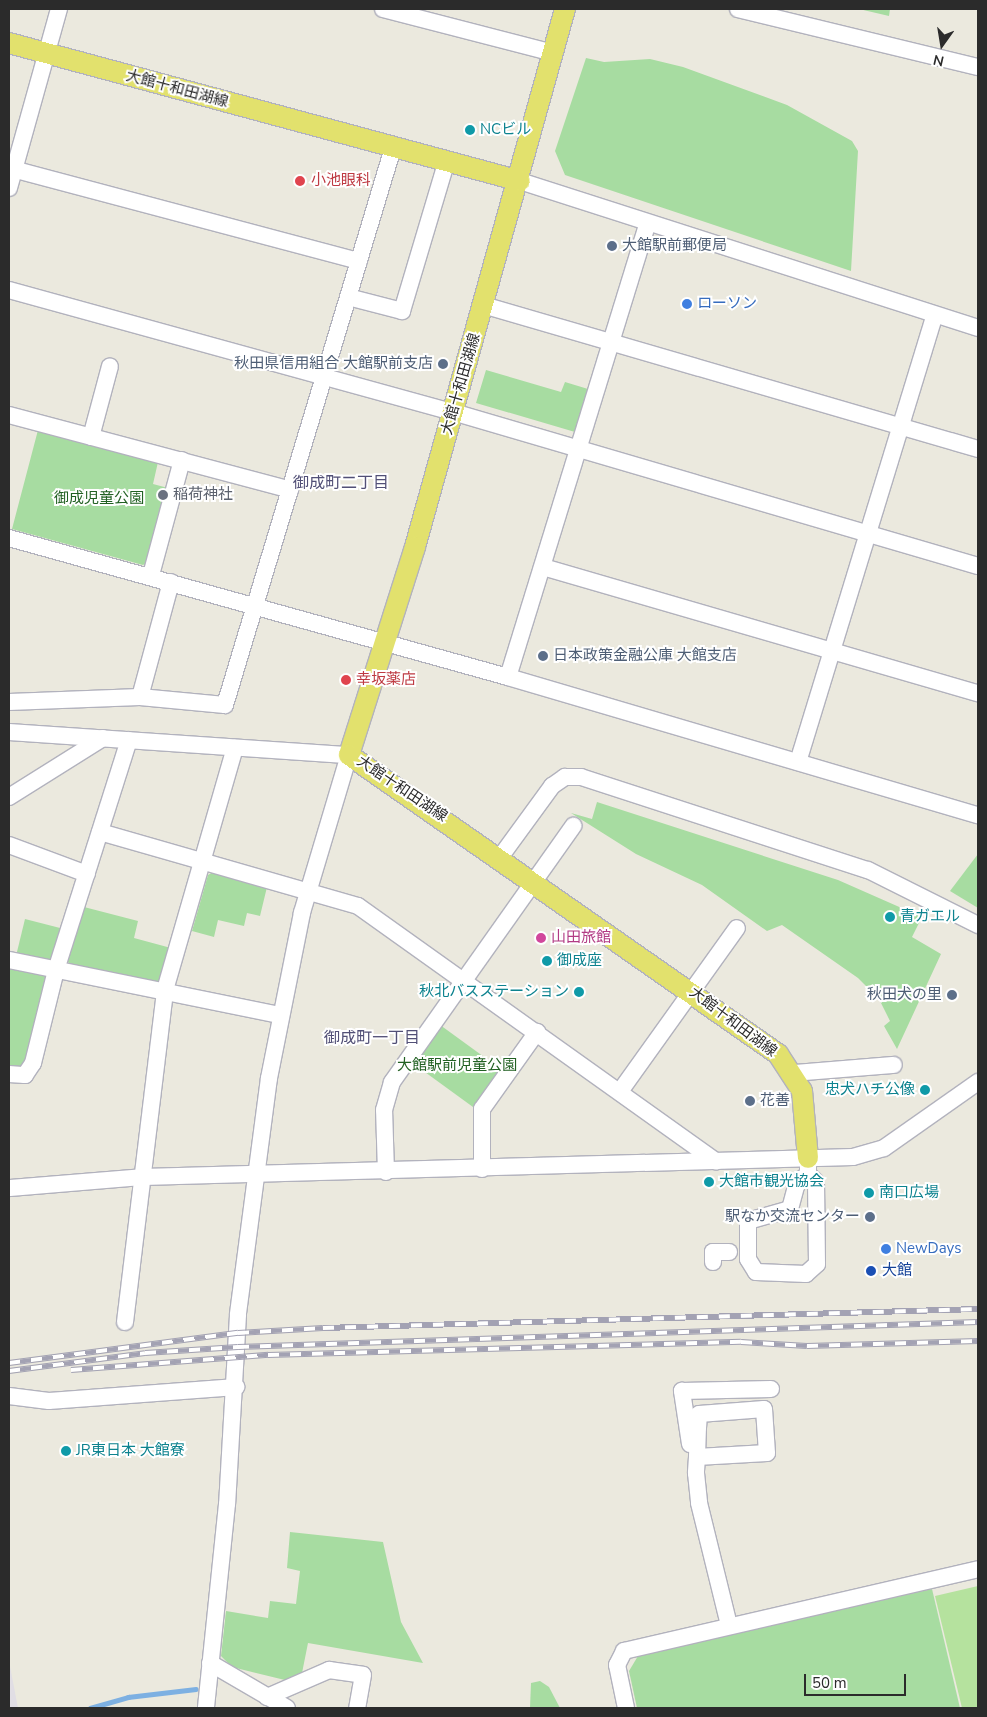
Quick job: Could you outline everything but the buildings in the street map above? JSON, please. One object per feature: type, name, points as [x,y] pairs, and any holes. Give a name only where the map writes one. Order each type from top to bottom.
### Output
[{"type":"main road","name":"大館十和田湖線","points":[[565,9],[520,181],[349,754],[501,856],[767,1045],[794,1073],[804,1102],[808,1166]]},
{"type":"main road","name":"大館十和田湖線","points":[[9,43],[446,163],[520,181]]},
{"type":"street","points":[[9,188],[11,169],[59,9]]},
{"type":"street","points":[[383,9],[420,13],[553,53]]},
{"type":"street","points":[[738,9],[767,11],[978,67]]},
{"type":"street","points":[[9,702],[140,697],[225,705],[393,148]]},
{"type":"street","points":[[348,297],[402,311],[446,163]]},
{"type":"street","points":[[11,169],[359,261]]},
{"type":"street","points":[[520,181],[934,318],[978,328]]},
{"type":"street","points":[[508,677],[647,224]]},
{"type":"street","points":[[9,290],[452,412],[978,566]]},
{"type":"street","points":[[483,305],[978,449]]},
{"type":"street","points":[[798,762],[898,427],[934,318]]},
{"type":"street","points":[[91,436],[110,366]]},
{"type":"street","points":[[9,415],[290,490]]},
{"type":"street","points":[[151,575],[182,460]]},
{"type":"street","points":[[9,538],[151,575],[383,645],[508,677],[978,815]]},
{"type":"street","points":[[543,567],[978,693]]},
{"type":"street","points":[[140,697],[172,582]]},
{"type":"street","points":[[9,732],[349,754],[310,890],[279,1015],[238,1315],[236,1387],[206,1708]]},
{"type":"street","points":[[9,797],[103,738]]},
{"type":"street","points":[[9,1074],[29,1072],[56,970],[129,740]]},
{"type":"street","points":[[125,1322],[165,990],[235,748]]},
{"type":"street","points":[[501,856],[552,786],[565,778],[581,777],[868,870],[978,925]]},
{"type":"street","points":[[386,1172],[386,1093],[463,980],[573,826]]},
{"type":"street","points":[[100,832],[310,890],[358,906],[621,1090],[716,1161]]},
{"type":"street","points":[[9,845],[87,874]]},
{"type":"street","points":[[621,1090],[737,928]]},
{"type":"street","points":[[9,960],[165,990],[279,1015]]},
{"type":"street","points":[[482,1169],[482,1109],[537,1032]]},
{"type":"street","points":[[794,1073],[894,1064]]},
{"type":"street","points":[[9,1188],[143,1177],[256,1176],[716,1161],[808,1166],[864,1155],[884,1148],[978,1082]]},
{"type":"street","points":[[808,1166],[816,1182],[817,1264],[806,1274],[756,1272],[748,1259],[748,1221],[790,1208],[797,1183],[808,1166]]},
{"type":"street","points":[[713,1262],[713,1252],[729,1252]]},
{"type":"street","points":[[729,1625],[699,1502],[684,1386],[771,1389]]},
{"type":"street","points":[[9,1396],[49,1401],[236,1387]]},
{"type":"street","points":[[764,1409],[767,1454],[694,1456],[699,1414],[764,1409]]},
{"type":"street","points":[[626,1708],[617,1665],[624,1651],[729,1625],[978,1569]]},
{"type":"street","points":[[210,1663],[287,1708]]},
{"type":"street","points":[[267,1697],[328,1670],[363,1675],[357,1708]]},
{"type":"shaded area","points":[[9,1661],[18,1708],[9,1708]]},
{"type":"green space","points":[[859,9],[890,9],[889,16]]},
{"type":"green space","points":[[586,58],[604,62],[650,59],[683,67],[787,105],[852,141],[858,151],[851,271],[565,175],[555,151]]},
{"type":"green space","points":[[486,370],[561,392],[565,382],[588,389],[575,432],[476,403]]},
{"type":"green space","name":"御成児童公園","points":[[38,430],[158,462],[153,484],[168,488],[150,560],[143,565],[12,529]]},
{"type":"green space","points":[[597,802],[838,880],[922,917],[912,937],[941,954],[897,1049],[884,1026],[890,1021],[879,999],[858,978],[782,925],[767,931],[702,885],[636,854],[571,813],[592,819]]},
{"type":"green space","points":[[978,854],[978,908],[950,891]]},
{"type":"green space","points":[[215,871],[267,887],[260,916],[247,913],[244,926],[218,920],[214,937],[192,931],[208,875]]},
{"type":"green space","points":[[84,907],[138,921],[134,938],[171,948],[163,979],[157,984],[72,966],[67,961]]},
{"type":"green space","points":[[25,919],[64,929],[57,959],[49,962],[16,956]]},
{"type":"green space","points":[[9,962],[52,971],[29,1069],[9,1071]]},
{"type":"green space","name":"大館駅前児童公園","points":[[436,1022],[505,1072],[477,1110],[408,1060]]},
{"type":"green space","points":[[290,1532],[383,1542],[401,1622],[423,1663],[308,1643],[301,1678],[289,1681],[232,1667],[221,1656],[226,1611],[268,1618],[270,1601],[296,1604],[300,1571],[287,1568]]},
{"type":"green space","points":[[978,1586],[978,1708],[962,1708],[935,1596]]},
{"type":"green space","points":[[932,1589],[960,1708],[637,1708],[629,1671],[638,1656]]},
{"type":"green space","points":[[540,1681],[549,1687],[560,1708],[530,1708],[531,1683]]},
{"type":"waterway","points":[[90,1708],[128,1697],[196,1689]]},
{"type":"railway","points":[[9,1363],[238,1333],[323,1328],[978,1309]]},
{"type":"railway","points":[[9,1371],[145,1353],[238,1347],[978,1322]]},
{"type":"railway","points":[[71,1370],[268,1355],[741,1342],[807,1346],[978,1341]]},
{"type":"place","name":"NCビル","points":[[470,130]]},
{"type":"place","name":"小池眼科","points":[[300,181]]},
{"type":"place","name":"大館駅前郵便局","points":[[612,246]]},
{"type":"place","name":"ローソン","points":[[687,304]]},
{"type":"place","name":"秋田県信用組合 大館駅前支店","points":[[443,364]]},
{"type":"place","name":"稲荷神社","points":[[163,495]]},
{"type":"place","name":"日本政策金融公庫 大館支店","points":[[543,656]]},
{"type":"place","name":"幸坂薬店","points":[[346,680]]},
{"type":"place","name":"青ガエル","points":[[890,917]]},
{"type":"place","name":"山田旅館","points":[[541,938]]},
{"type":"place","name":"御成座","points":[[547,961]]},
{"type":"place","name":"秋北バスステーション","points":[[579,992]]},
{"type":"place","name":"秋田犬の里","points":[[952,995]]},
{"type":"place","name":"忠犬ハチ公像","points":[[925,1090]]},
{"type":"place","name":"花善","points":[[750,1101]]},
{"type":"place","name":"大館市観光協会","points":[[709,1182]]},
{"type":"place","name":"南口広場","points":[[869,1193]]},
{"type":"place","name":"駅なか交流センター","points":[[870,1217]]},
{"type":"place","name":"NewDays","points":[[886,1249]]},
{"type":"place","name":"大館","points":[[871,1271]]},
{"type":"place","name":"JR東日本 大館寮","points":[[66,1451]]},
{"type":"district","name":"御成町二丁目","points":[[341,483]]},
{"type":"district","name":"御成町一丁目","points":[[372,1038]]}]
